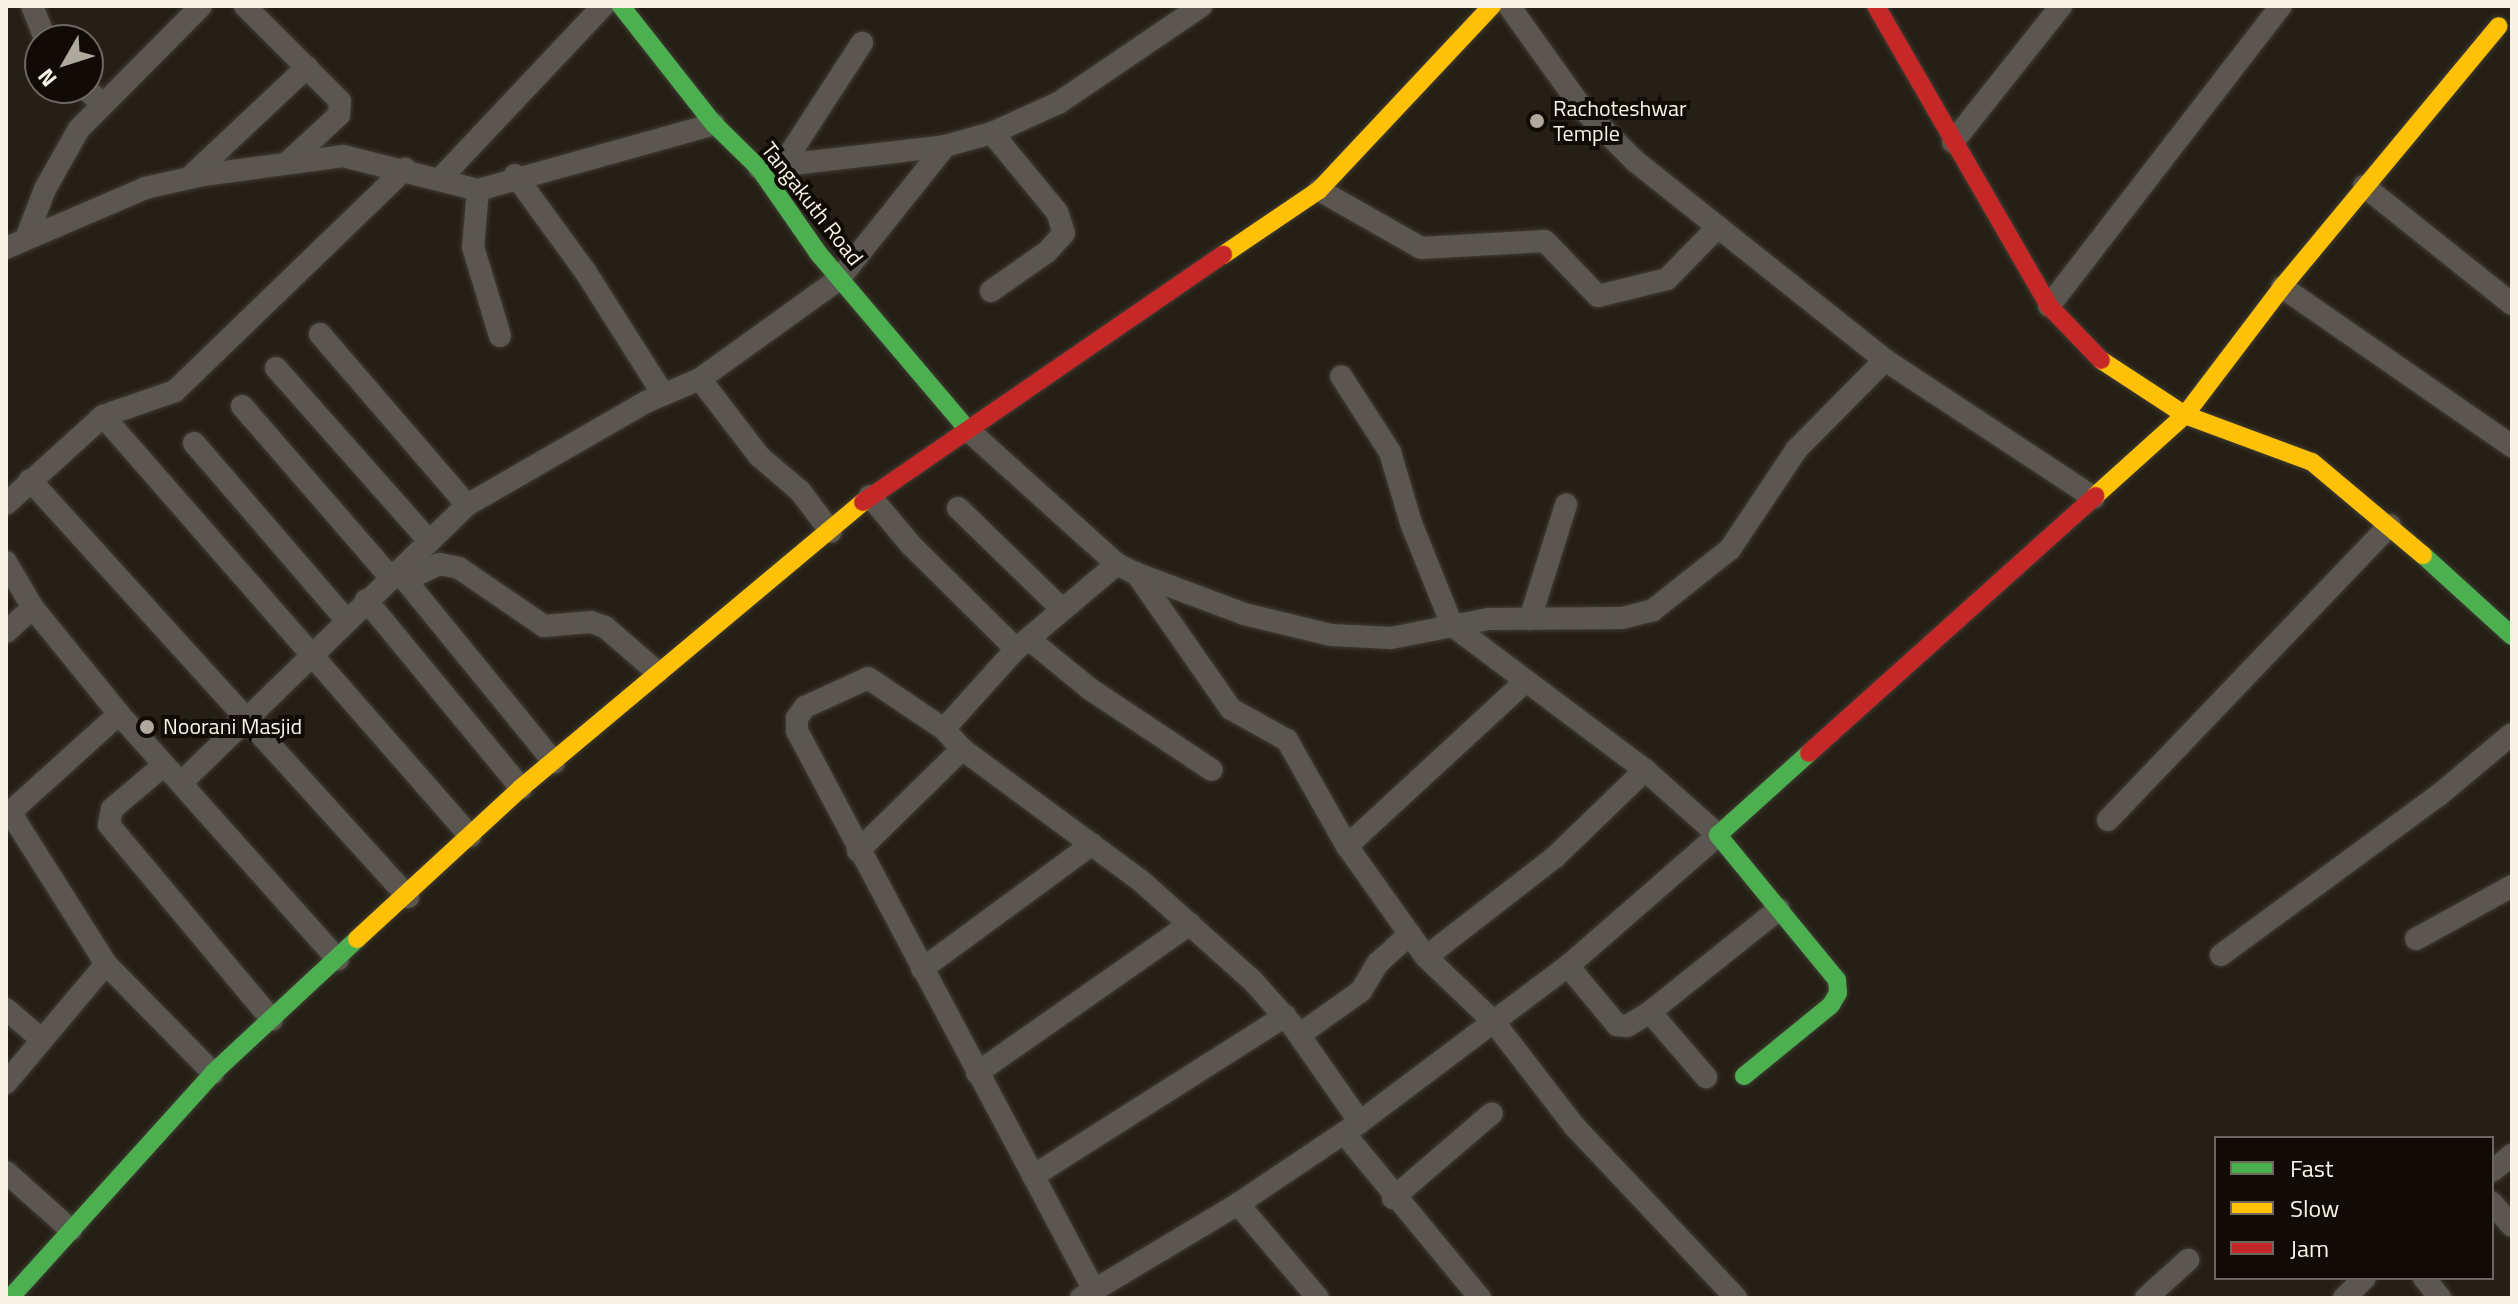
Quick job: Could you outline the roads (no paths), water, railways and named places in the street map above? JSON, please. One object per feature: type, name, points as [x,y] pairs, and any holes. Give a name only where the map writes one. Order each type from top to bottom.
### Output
[{"type":"street","points":[[104,87],[201,6]]},
{"type":"street","points":[[245,6],[307,67],[342,107],[288,162]]},
{"type":"street","points":[[440,179],[603,6]]},
{"type":"street","name":"Tangakuth Road","points":[[621,6],[714,124],[770,167],[839,279],[968,430]]},
{"type":"street","points":[[770,167],[945,146],[992,133],[1060,102],[1201,6]]},
{"type":"street","points":[[1509,6],[1563,84],[1608,137],[1885,360],[2094,498]]},
{"type":"street","points":[[1876,6],[2049,306],[2091,354],[2185,415],[2312,462],[2390,525],[2512,636]]},
{"type":"street","points":[[1953,142],[2061,6]]},
{"type":"street","points":[[2049,306],[2281,6]]},
{"type":"street","points":[[10,1298],[213,1073],[408,897],[521,788],[657,672],[831,532],[870,496],[1319,190],[1477,11]]},
{"type":"street","points":[[1480,1298],[1393,1198],[1352,1128],[1299,1035],[1285,1016],[1190,924],[1092,844],[962,749],[944,729],[868,678],[805,707],[797,718],[797,731],[1033,1176],[1087,1294],[1238,1204],[1352,1128],[1568,966],[2094,498],[2185,415],[2282,287],[2499,26]]},
{"type":"street","points":[[770,167],[862,43]]},
{"type":"street","points":[[189,178],[307,67]]},
{"type":"street","points":[[27,236],[59,161],[89,104]]},
{"type":"street","points":[[6,248],[27,236],[145,188],[189,178],[343,156],[405,169],[478,190],[515,175],[714,124]]},
{"type":"street","points":[[991,291],[1047,252],[1064,233],[1057,212],[992,133]]},
{"type":"street","points":[[181,783],[467,505],[663,394],[700,379],[839,279],[945,146]]},
{"type":"street","points":[[6,504],[103,416],[175,391],[405,169]]},
{"type":"street","points":[[515,175],[585,271],[663,394]]},
{"type":"street","points":[[2364,186],[2512,304]]},
{"type":"street","points":[[478,190],[473,247],[500,336]]},
{"type":"street","points":[[1319,190],[1421,248],[1545,241],[1598,296],[1667,279],[1718,227]]},
{"type":"street","points":[[2282,287],[2512,446]]},
{"type":"street","points":[[320,334],[467,505]]},
{"type":"street","points":[[1126,568],[1244,614],[1331,635],[1391,638],[1452,625],[1530,619],[1622,618],[1653,610],[1704,573],[1730,549],[1797,449],[1885,360]]},
{"type":"street","points":[[276,368],[428,540]]},
{"type":"street","points":[[1341,376],[1390,452],[1411,523],[1452,625],[1645,770],[1718,835],[1826,964],[1838,993],[1831,1005],[1744,1076]]},
{"type":"street","points":[[700,379],[759,456],[800,491],[831,532]]},
{"type":"street","points":[[242,406],[397,575],[554,762]]},
{"type":"street","points":[[103,416],[470,836]]},
{"type":"street","points":[[968,430],[1126,568],[1231,709],[1287,740],[1347,846],[1426,957],[1494,1022],[1575,1127],[1736,1298]]},
{"type":"street","points":[[194,443],[347,621]]},
{"type":"street","points":[[30,480],[408,897]]},
{"type":"street","points":[[870,496],[911,545],[1023,644],[1212,770]]},
{"type":"street","points":[[1530,619],[1566,505]]},
{"type":"street","points":[[958,508],[1062,609]]},
{"type":"street","points":[[2108,820],[2390,525]]},
{"type":"street","points":[[6,562],[33,608],[119,714],[338,960]]},
{"type":"street","points":[[397,575],[439,564],[459,568],[544,626],[591,622],[605,627],[657,672]]},
{"type":"street","points":[[944,729],[1023,644],[1062,609],[1126,568]]},
{"type":"street","points":[[366,600],[521,788]]},
{"type":"street","points":[[6,632],[33,608]]},
{"type":"street","points":[[1347,846],[1525,682]]},
{"type":"street","points":[[119,714],[8,814],[106,964],[213,1073]]},
{"type":"street","points":[[2221,955],[2439,795],[2512,734]]},
{"type":"street","points":[[858,851],[962,749]]},
{"type":"street","points":[[164,765],[112,809],[109,825],[272,1020]]},
{"type":"street","points":[[1426,957],[1555,857],[1645,770]]},
{"type":"street","points":[[922,969],[1092,844]]},
{"type":"street","points":[[2416,939],[2512,886]]},
{"type":"street","points":[[1568,966],[1617,1025],[1627,1026],[1650,1012],[1779,909]]},
{"type":"street","points":[[977,1073],[1190,924]]},
{"type":"street","points":[[1299,1035],[1361,991],[1378,963],[1410,934]]},
{"type":"street","points":[[6,1083],[106,964]]},
{"type":"street","points":[[6,1009],[41,1039]]},
{"type":"street","points":[[1650,1012],[1706,1077]]},
{"type":"street","points":[[1033,1176],[1285,1016]]},
{"type":"street","points":[[1393,1198],[1492,1113]]},
{"type":"street","points":[[2494,1169],[2512,1155]]},
{"type":"street","points":[[6,1172],[71,1230]]},
{"type":"street","points":[[1238,1204],[1307,1294]]},
{"type":"street","points":[[2494,1205],[2512,1226]]},
{"type":"street","points":[[2146,1298],[2188,1260]]},
{"type":"street","points":[[2344,1298],[2363,1280]]},
{"type":"street","points":[[2426,1280],[2440,1298]]},
{"type":"place","name":"Rachoteshwar Temple","points":[[1537,121]]},
{"type":"place","name":"Noorani Masjid","points":[[147,727]]}]
